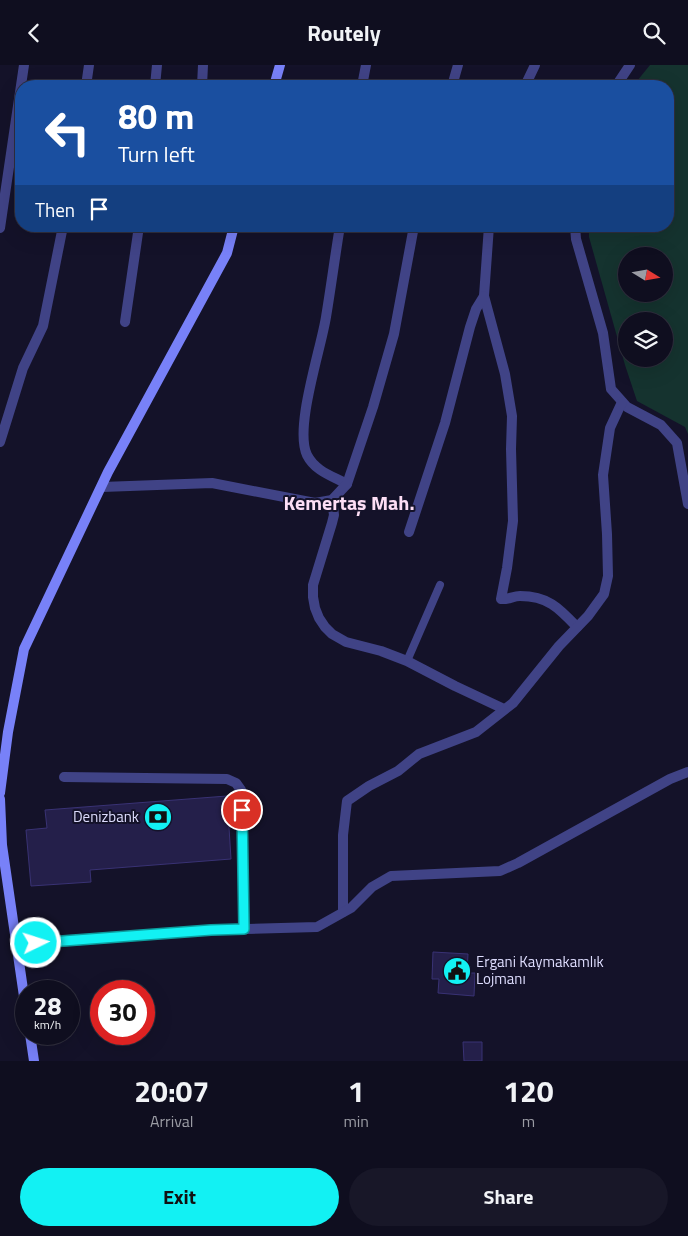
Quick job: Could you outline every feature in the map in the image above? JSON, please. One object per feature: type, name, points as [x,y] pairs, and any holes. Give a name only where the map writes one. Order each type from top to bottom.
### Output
[{"type":"main road","points":[[276,80],[280,65]]},
{"type":"main road","points":[[0,793],[8,732],[24,649],[108,472],[227,253],[232,232]]},
{"type":"main road","points":[[0,799],[2,845],[22,980]]},
{"type":"main road","points":[[32,1045],[34,1061]]},
{"type":"street","points":[[22,80],[24,65]]},
{"type":"street","points":[[87,80],[89,65]]},
{"type":"street","points":[[156,80],[157,65]]},
{"type":"street","points":[[202,80],[203,65]]},
{"type":"street","points":[[363,80],[366,65]]},
{"type":"street","points":[[454,80],[458,65]]},
{"type":"street","points":[[528,80],[535,65]]},
{"type":"street","points":[[619,80],[627,66]]},
{"type":"street","points":[[0,228],[15,126]]},
{"type":"street","points":[[0,443],[23,368],[43,326],[62,232]]},
{"type":"street","points":[[125,322],[138,232]]},
{"type":"street","points":[[339,232],[326,319],[308,398],[303,436],[307,455],[317,468],[347,484]]},
{"type":"street","points":[[102,487],[212,483],[315,503],[332,500],[347,484],[373,407],[394,334],[413,232]]},
{"type":"street","points":[[489,232],[484,296],[505,374],[512,417],[513,521],[501,599],[506,600],[516,596],[538,598],[561,609],[577,627]]},
{"type":"street","points":[[575,232],[603,333],[611,389],[627,407],[661,425],[677,443],[688,504]]},
{"type":"street","points":[[409,532],[445,423],[470,327],[476,309],[484,296]]},
{"type":"street","points":[[343,912],[343,835],[347,801],[369,786],[398,771],[419,754],[476,732],[513,703],[559,646],[604,595],[608,576],[603,475],[610,428],[622,402]]},
{"type":"street","points":[[332,500],[334,515],[313,585],[315,608],[325,627],[332,634],[346,642],[381,651],[407,661],[504,709]]},
{"type":"street","points":[[17,945],[211,930],[318,927],[351,908],[372,887],[391,876],[500,871],[518,863],[670,779],[688,772]]},
{"type":"street","points":[[64,777],[226,779],[236,783],[241,791],[244,929]]},
{"type":"lane","points":[[407,661],[440,585]]},
{"type":"green space","points":[[650,65],[688,65],[688,434],[685,427],[637,401],[626,367],[673,367],[673,312],[618,312],[618,340],[589,232],[674,232],[674,80],[638,80]]},
{"type":"building","points":[[227,796],[231,859],[90,870],[91,882],[31,886],[26,830],[47,828],[45,810]]},
{"type":"building","name":"Ergani Kaymakamlık Lojmanı","points":[[433,952],[468,954],[467,973],[475,973],[474,996],[438,993],[439,979],[432,979]]},
{"type":"building","points":[[463,1042],[482,1042],[482,1061],[464,1061]]},
{"type":"place","name":"Denizbank","points":[[158,817]]},
{"type":"place","name":"Ergani Kaymakamlık Lojmanı","points":[[457,971]]},
{"type":"district","name":"Kemertaş Mah.","points":[[349,503]]},
{"type":"route","points":[[36,943],[244,929],[242,810]]}]
